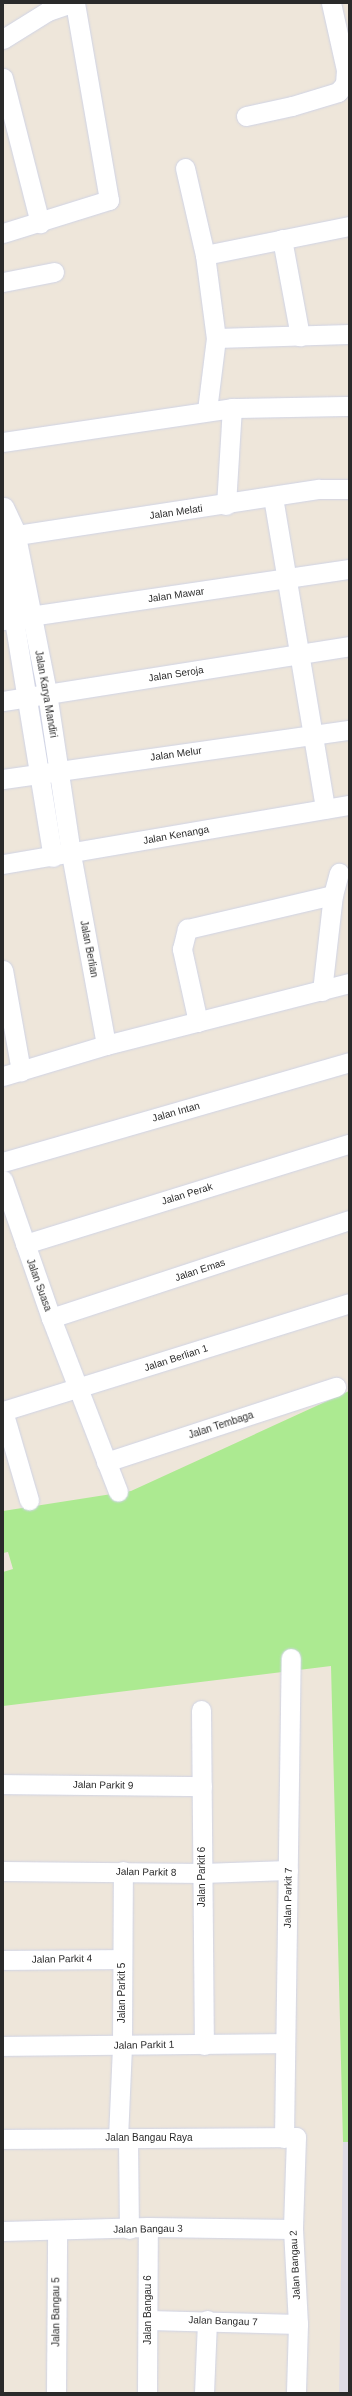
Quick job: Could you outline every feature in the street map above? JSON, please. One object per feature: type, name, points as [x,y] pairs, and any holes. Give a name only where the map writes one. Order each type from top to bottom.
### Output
[{"type":"street","points":[[3,38],[48,11],[71,3]]},
{"type":"street","points":[[3,233],[40,223],[109,200],[75,3]]},
{"type":"street","points":[[246,116],[292,106],[338,92],[345,88],[346,70],[331,3]]},
{"type":"street","points":[[3,78],[40,223]]},
{"type":"street","points":[[185,168],[205,255],[216,338],[206,410]]},
{"type":"street","points":[[205,255],[349,226]]},
{"type":"street","points":[[282,239],[300,336]]},
{"type":"street","points":[[3,282],[54,272]]},
{"type":"street","points":[[216,338],[349,334]]},
{"type":"street","points":[[3,442],[206,410],[232,408],[349,406]]},
{"type":"street","points":[[226,505],[232,408]]},
{"type":"street","name":"Jalan Melati","points":[[12,536],[319,490],[349,489]]},
{"type":"street","points":[[272,497],[325,809]]},
{"type":"street","name":"Jalan Karya Mandiri","points":[[3,506],[12,536],[16,618],[47,693],[59,771],[62,855]]},
{"type":"street","points":[[3,554],[16,618],[38,773],[62,855]]},
{"type":"street","name":"Jalan Mawar","points":[[16,618],[349,569]]},
{"type":"street","name":"Jalan Seroja","points":[[3,701],[349,646]]},
{"type":"street","name":"Jalan Melur","points":[[3,779],[349,730]]},
{"type":"street","name":"Jalan Kenanga","points":[[3,864],[349,805]]},
{"type":"street","name":"Jalan Berlian","points":[[62,855],[106,1045]]},
{"type":"street","points":[[322,991],[333,895],[339,873]]},
{"type":"street","points":[[198,1022],[182,949],[187,929],[333,895]]},
{"type":"street","points":[[3,972],[12,1073],[106,1045],[349,983]]},
{"type":"street","name":"Jalan Intan","points":[[3,1162],[349,1062]]},
{"type":"street","name":"Jalan Perak","points":[[25,1244],[349,1144]]},
{"type":"street","name":"Jalan Suasa","points":[[3,1180],[51,1318],[79,1389]]},
{"type":"street","name":"Jalan Emas","points":[[51,1318],[349,1220]]},
{"type":"street","name":"Jalan Berlian 1","points":[[3,1411],[79,1389],[349,1303]]},
{"type":"street","name":"Jalan Tembaga","points":[[106,1462],[336,1388]]},
{"type":"street","points":[[79,1389],[118,1492]]},
{"type":"street","points":[[3,1411],[29,1500]]},
{"type":"street","name":"Jalan Parkit 7","points":[[290,2138],[285,2043],[291,1658]]},
{"type":"street","name":"Jalan Parkit 6","points":[[201,1710],[204,2045]]},
{"type":"street","name":"Jalan Parkit 9","points":[[3,1784],[202,1786]]},
{"type":"street","name":"Jalan Parkit 8","points":[[3,1871],[123,1871],[202,1873],[288,1870]]},
{"type":"street","name":"Jalan Parkit 5","points":[[123,1871],[123,2138]]},
{"type":"street","name":"Jalan Parkit 4","points":[[3,1960],[122,1959]]},
{"type":"street","name":"Jalan Parkit 1","points":[[3,2046],[285,2043]]},
{"type":"street","name":"Jalan Bangau 6","points":[[123,2138],[138,2228],[149,2320],[147,2393]]},
{"type":"street","name":"Jalan Bangau Raya","points":[[3,2139],[290,2138]]},
{"type":"street","name":"Jalan Bangau 2","points":[[290,2138],[298,2324],[296,2393]]},
{"type":"street","name":"Jalan Bangau 3","points":[[3,2231],[138,2228],[293,2229]]},
{"type":"street","name":"Jalan Bangau 5","points":[[56,2393],[57,2231]]},
{"type":"street","name":"Jalan Bangau 7","points":[[149,2320],[208,2320],[298,2324]]},
{"type":"street","points":[[204,2393],[208,2320]]},
{"type":"shaded area","points":[[343,2142],[349,2142],[349,2393],[339,2393]]},
{"type":"green space","points":[[349,1391],[349,2142],[343,2142],[331,1666],[3,1706],[3,1572],[13,1569],[8,1552],[3,1553],[3,1511],[131,1491]]}]
